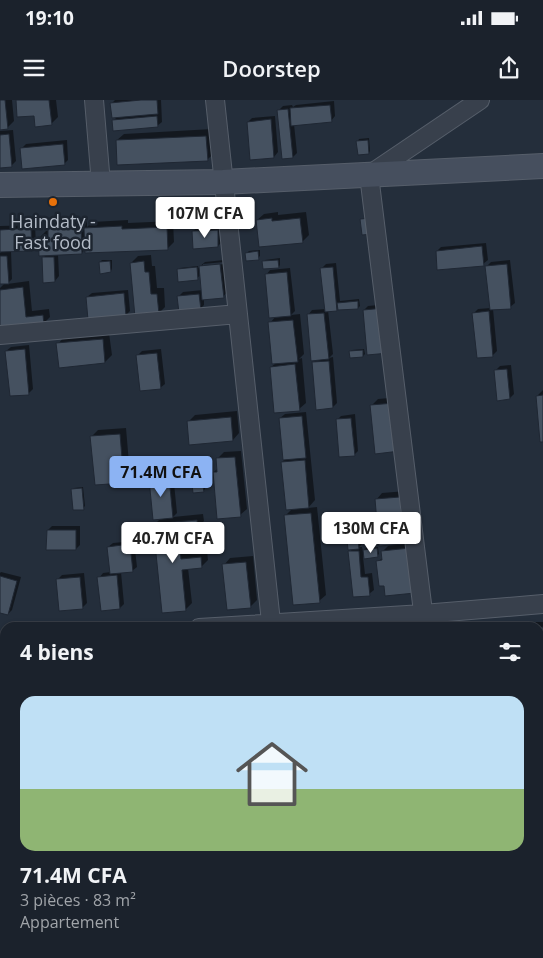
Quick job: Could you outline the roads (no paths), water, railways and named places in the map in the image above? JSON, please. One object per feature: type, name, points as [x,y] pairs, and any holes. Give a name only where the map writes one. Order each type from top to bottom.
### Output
[{"type":"main road","points":[[0,185],[223,182],[543,166]]},
{"type":"street","points":[[94,100],[101,184]]},
{"type":"street","points":[[215,100],[271,622],[424,620],[543,604]]},
{"type":"street","points":[[424,620],[369,175],[480,100]]},
{"type":"street","points":[[0,335],[238,314]]},
{"type":"place","name":"Haindaty - Fast food","points":[[53,202]]}]
